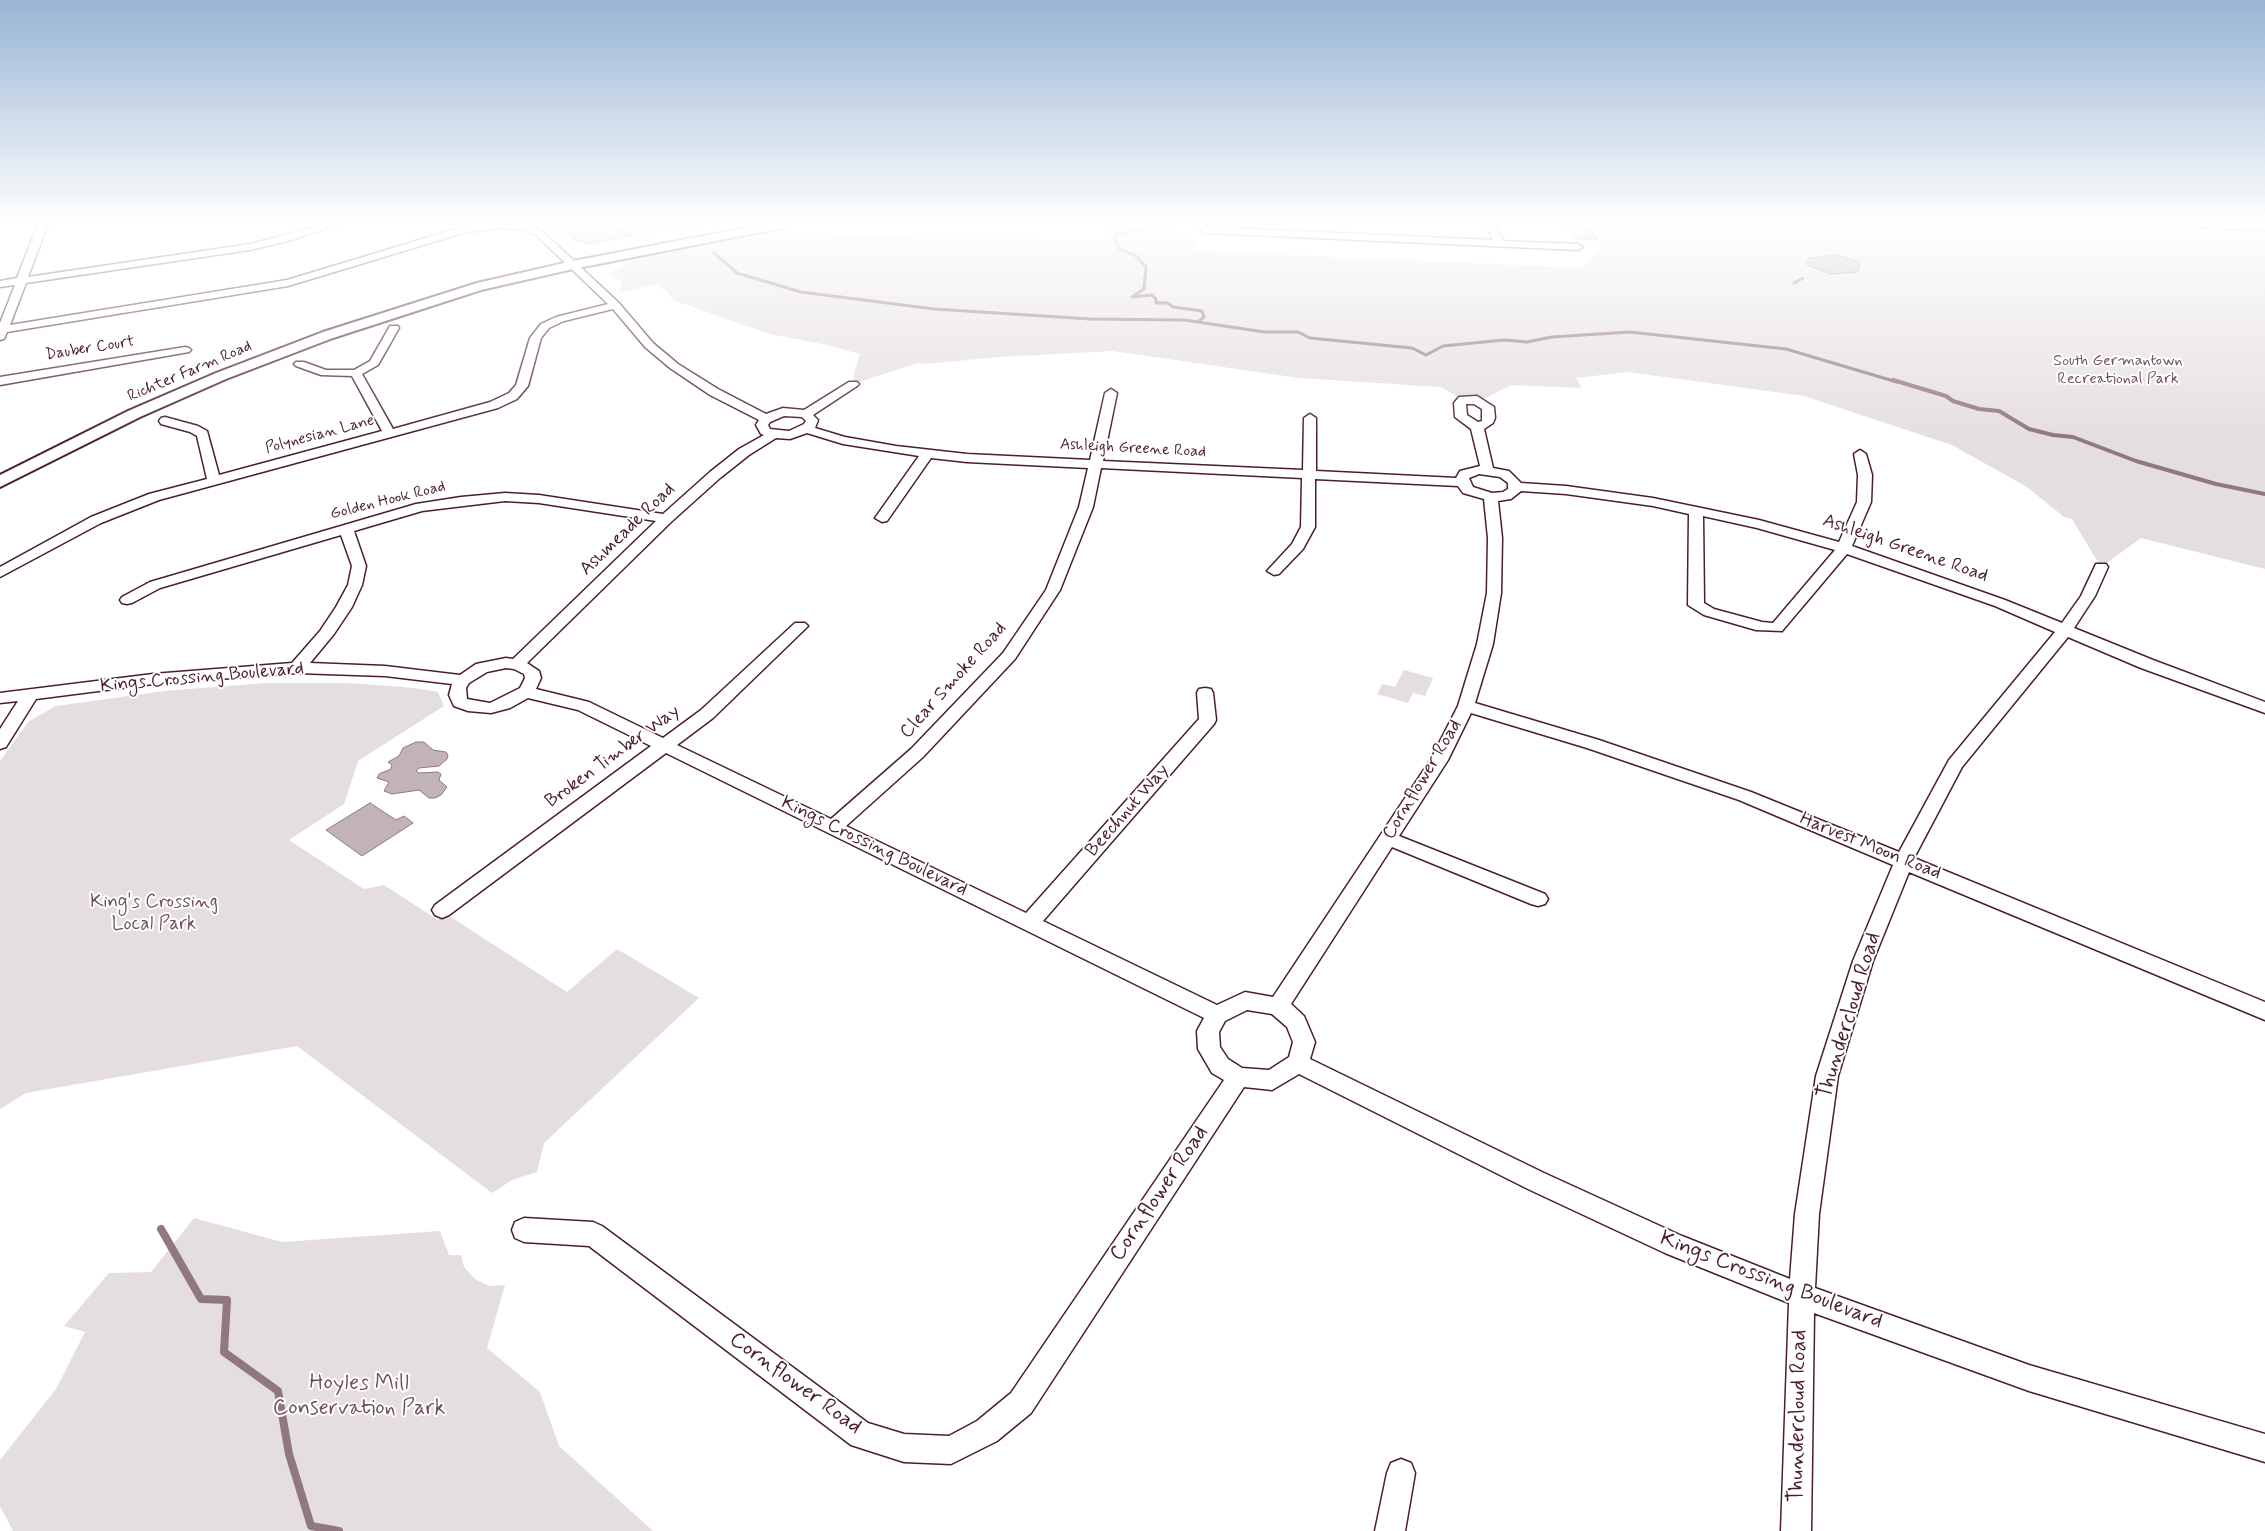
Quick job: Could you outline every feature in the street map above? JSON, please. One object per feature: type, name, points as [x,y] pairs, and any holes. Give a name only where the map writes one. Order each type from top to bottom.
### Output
[{"type":"main road","name":"Richter Farm Road","points":[[0,469],[103,416],[211,369],[303,335],[426,295]]},
{"type":"main road","name":"Richter Farm Road","points":[[0,482],[134,414],[221,376],[328,335],[453,295]]},
{"type":"street","points":[[1,332],[16,295]]},
{"type":"street","points":[[1,332],[215,295]]},
{"type":"street","points":[[605,295],[649,345],[674,366],[714,392],[766,419]]},
{"type":"street","name":"Polynesian Lane","points":[[0,573],[96,520],[154,497],[494,405],[513,396],[522,386],[536,338],[546,326],[560,319],[615,305]]},
{"type":"street","points":[[300,364],[325,373],[356,373],[374,363],[394,328]]},
{"type":"street","name":"Dauber Court","points":[[0,381],[185,350]]},
{"type":"street","points":[[356,373],[390,433]]},
{"type":"street","points":[[806,414],[812,420],[810,426],[790,435],[774,434],[765,431],[762,425],[766,419],[783,412],[806,414],[853,384]]},
{"type":"street","name":"Clear Smoke Road","points":[[833,827],[917,753],[954,716],[1009,656],[1053,590],[1086,507],[1111,393]]},
{"type":"street","points":[[1274,571],[1298,546],[1308,527],[1310,418]]},
{"type":"street","points":[[165,421],[194,429],[202,434],[214,481]]},
{"type":"street","points":[[1477,427],[1487,470]]},
{"type":"street","name":"Ashleigh Greene Road","points":[[805,429],[843,440],[927,454],[1096,465],[1462,482]]},
{"type":"street","name":"Ashmeade Road","points":[[517,664],[666,519],[722,469],[744,452],[774,434]]},
{"type":"street","points":[[882,518],[927,454]]},
{"type":"street","points":[[1696,510],[1696,605],[1709,612],[1761,626],[1777,628],[1844,548],[1864,502],[1865,475],[1860,454]]},
{"type":"street","points":[[1487,470],[1504,474],[1514,482],[1515,490],[1506,496],[1491,497],[1468,490],[1462,482],[1465,474],[1487,470]]},
{"type":"street","name":"Ashleigh Greene Road","points":[[1516,487],[1566,490],[1696,510],[1760,524],[1844,548],[1975,594],[2147,664],[2265,708]]},
{"type":"street","name":"Cornflower Road","points":[[1278,1006],[1439,760],[1466,706],[1486,644],[1494,593],[1495,538],[1491,497]]},
{"type":"street","name":"Golden Hook Road","points":[[128,600],[155,585],[421,507],[461,501],[505,498],[539,500],[666,519]]},
{"type":"street","points":[[298,668],[326,634],[344,607],[355,585],[359,566],[355,550],[346,529]]},
{"type":"street","name":"Thundercloud Road","points":[[1796,1531],[1802,1296],[1807,1214],[1827,1076],[1862,961],[1904,860],[1955,764],[2005,700],[2065,630],[2088,596],[2101,567]]},
{"type":"street","name":"Broken Timber Way","points":[[442,910],[707,714],[800,626]]},
{"type":"street","points":[[517,664],[531,671],[533,678],[526,692],[516,699],[498,706],[478,708],[460,702],[457,695],[458,688],[464,680],[482,668],[494,665],[517,664]]},
{"type":"street","name":"Kings Crossing Boulevard","points":[[0,698],[153,678],[298,668],[385,671],[464,680]]},
{"type":"street","name":"Kings Crossing Boulevard","points":[[526,692],[584,706],[1217,1015]]},
{"type":"street","name":"Beechnut Way","points":[[1030,923],[1208,720],[1205,693]]},
{"type":"street","points":[[0,744],[30,695]]},
{"type":"street","name":"Harvest Moon Road","points":[[1466,706],[1593,744],[1745,796],[1904,860],[2070,932],[2265,1011]]},
{"type":"street","points":[[1389,839],[1538,900]]},
{"type":"street","points":[[1245,1001],[1278,1006],[1296,1022],[1304,1042],[1298,1063],[1272,1080],[1238,1077],[1220,1066],[1209,1049],[1208,1031],[1217,1015],[1245,1001]]},
{"type":"street","name":"Kings Crossing Boulevard","points":[[1298,1063],[1596,1210],[1674,1245],[1802,1296],[2029,1378],[2265,1448]]},
{"type":"street","name":"Cornflower Road","points":[[524,1230],[593,1234],[861,1434],[904,1448],[951,1450],[986,1431],[1021,1403],[1238,1077]]},
{"type":"street","points":[[1390,1531],[1401,1473]]},
{"type":"green space","name":"South Germantown Recreational Park","points":[[670,295],[2265,295],[2265,569],[2141,538],[2101,567],[2072,519],[2064,517],[2027,487],[1952,445],[1804,396],[1628,372],[1576,378],[1582,388],[1511,385],[1479,401],[1463,400],[1441,387],[1299,378],[1113,351],[918,363],[853,384],[854,373],[860,354],[827,345],[770,334],[673,300]]},
{"type":"green space","points":[[1404,670],[1433,678],[1425,696],[1413,693],[1408,703],[1377,694],[1382,684],[1395,687]]},
{"type":"green space","name":"King's Crossing Local Park","points":[[265,683],[348,683],[415,688],[438,692],[444,706],[358,761],[344,804],[289,840],[364,889],[384,885],[438,920],[446,914],[567,992],[617,949],[699,998],[544,1143],[537,1172],[512,1180],[492,1193],[297,1046],[26,1093],[0,1109],[0,761],[29,721],[56,706],[164,691]]},
{"type":"green space","name":"Hoyles Mill Conservation Park","points":[[194,1218],[282,1242],[440,1231],[449,1255],[461,1255],[464,1267],[475,1279],[489,1286],[505,1285],[487,1348],[540,1392],[559,1446],[653,1531],[13,1531],[0,1506],[0,1460],[56,1389],[85,1332],[64,1326],[109,1273],[151,1272]]},
{"type":"shaded area","points":[[416,742],[424,742],[433,750],[446,752],[448,755],[447,759],[439,766],[419,768],[416,771],[419,773],[438,772],[441,774],[439,780],[447,787],[441,795],[435,798],[429,798],[419,790],[392,794],[384,791],[389,782],[377,778],[379,774],[391,769],[392,765],[388,762],[399,756],[403,748]]},
{"type":"shaded area","points":[[370,803],[396,820],[404,816],[413,823],[362,856],[326,830]]},
{"type":"waterway","points":[[828,295],[934,309],[1090,319],[1185,320],[1198,322]]},
{"type":"waterway","points":[[1134,295],[1132,297],[1148,295]]},
{"type":"waterway","points":[[1152,295],[1156,299],[1156,303],[1168,303],[1173,307],[1202,311],[1204,317],[1198,322]]},
{"type":"waterway","points":[[1198,322],[1264,332],[1298,332],[1310,338],[1412,348],[1426,355],[1443,346],[1504,340],[1527,342],[1552,337],[1630,332],[1786,349],[1897,382]]},
{"type":"waterway","points":[[1893,380],[1946,396],[1953,401],[1979,409],[1999,411],[2029,429],[2053,435],[2073,437],[2136,461],[2216,484],[2265,494]]},
{"type":"waterway","points":[[161,1229],[201,1299],[227,1300],[224,1352],[278,1391],[289,1454],[311,1526],[339,1531]]}]
